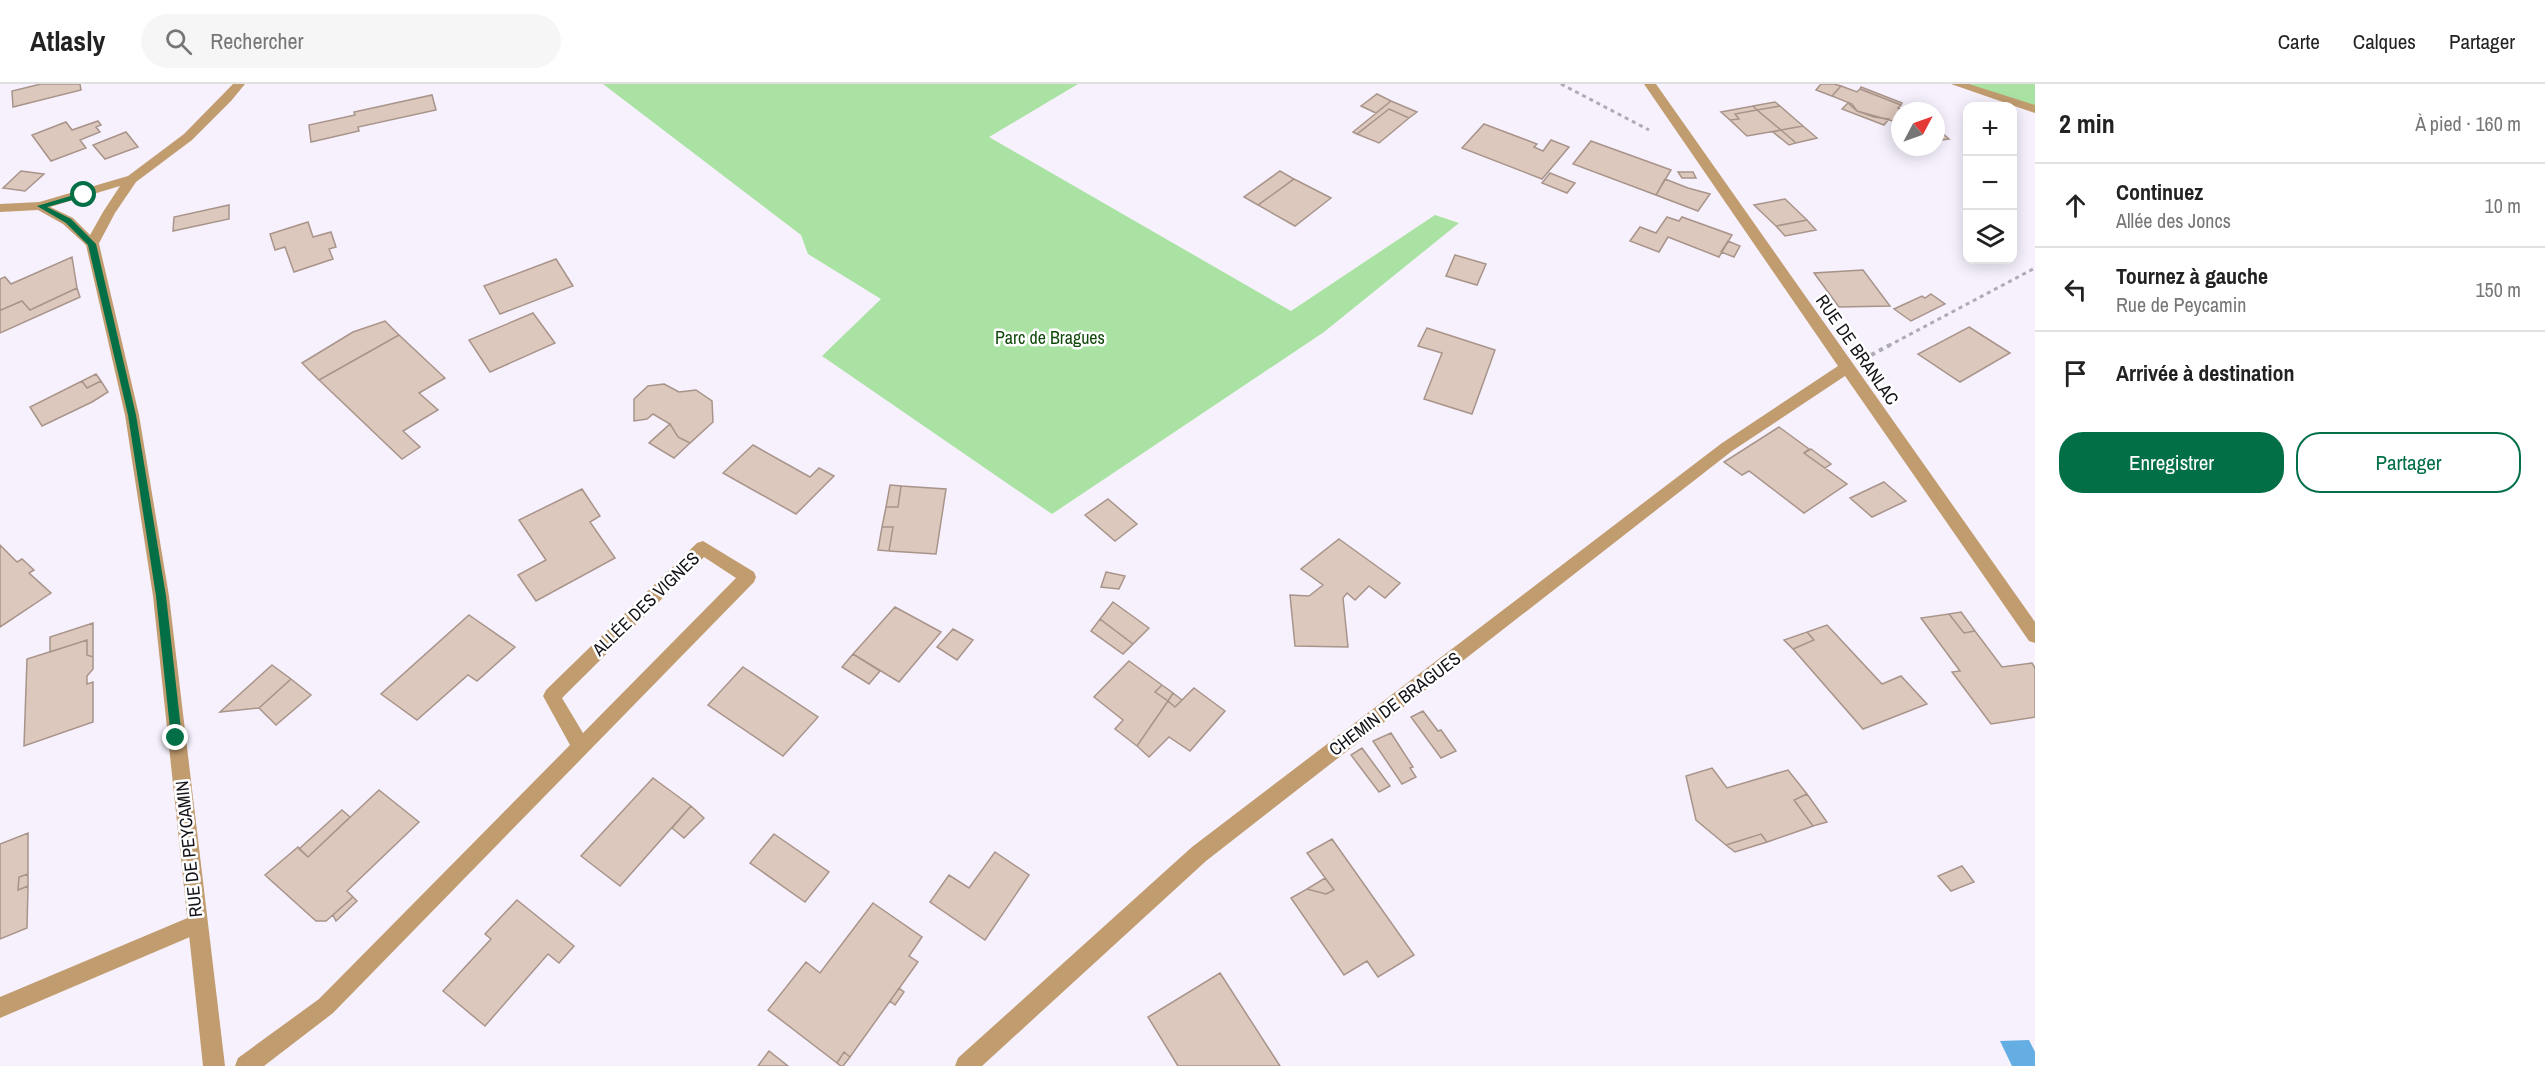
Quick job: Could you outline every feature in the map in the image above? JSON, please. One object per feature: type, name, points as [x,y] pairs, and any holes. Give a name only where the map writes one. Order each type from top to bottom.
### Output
[{"type":"street","points":[[40,206],[68,221],[92,244],[109,212],[132,179],[188,137],[239,84]]},
{"type":"street","name":"RUE DE BRANLAC","points":[[1650,84],[2035,636]]},
{"type":"street","points":[[1957,84],[2035,109]]},
{"type":"street","points":[[0,208],[40,206],[132,179]]},
{"type":"street","name":"RUE DE PEYCAMIN","points":[[92,244],[132,415],[161,596],[214,1066]]},
{"type":"street","name":"CHEMIN DE BRAGUES","points":[[966,1066],[1199,854],[1727,447],[1846,368]]},
{"type":"street","name":"ALLÉE DES VIGNES","points":[[246,1066],[326,1006],[581,747],[748,577],[703,548],[552,696],[581,747]]},
{"type":"street","points":[[0,1008],[197,924]]},
{"type":"path","points":[[1561,84],[1649,130]]},
{"type":"path","points":[[1846,368],[2035,268]]},
{"type":"green space","name":"Parc de Bragues","points":[[603,84],[1078,84],[989,137],[1291,311],[1435,215],[1459,223],[1324,332],[1052,514],[822,356],[881,299],[808,254],[801,235]]},
{"type":"green space","points":[[1957,84],[2035,84],[2035,109]]},
{"type":"water","points":[[2029,1040],[2035,1052],[2035,1066],[2012,1066],[2000,1041]]},
{"type":"building","points":[[41,84],[80,84],[81,90],[13,107],[12,91]]},
{"type":"building","points":[[1821,84],[1841,86],[1832,96],[1816,90]]},
{"type":"building","points":[[1841,86],[1857,92],[1860,89],[1893,102],[1891,102],[1891,120],[1857,111],[1852,104],[1832,96]]},
{"type":"building","points":[[1861,87],[1899,102],[1893,102],[1860,89]]},
{"type":"building","points":[[1377,94],[1391,101],[1376,113],[1361,106]]},
{"type":"building","points":[[432,95],[436,110],[358,127],[359,131],[311,142],[309,125],[355,115],[354,112]]},
{"type":"building","points":[[1391,101],[1417,112],[1409,118],[1389,109],[1357,134],[1353,132]]},
{"type":"building","points":[[1775,102],[1780,106],[1757,110],[1753,106]]},
{"type":"building","points":[[1848,103],[1857,111],[1889,119],[1884,125],[1842,109]]},
{"type":"building","points":[[1753,106],[1757,110],[1735,114],[1739,119],[1730,120],[1721,112]]},
{"type":"building","points":[[1780,106],[1803,126],[1781,130],[1757,110]]},
{"type":"building","points":[[1389,109],[1409,118],[1379,143],[1357,134]]},
{"type":"building","points":[[1757,110],[1781,130],[1747,136],[1730,120],[1739,119],[1735,114]]},
{"type":"building","points":[[98,121],[101,125],[96,127],[100,132],[80,140],[86,148],[51,161],[32,135],[66,122],[72,130]]},
{"type":"building","points":[[1484,124],[1537,144],[1534,147],[1543,151],[1551,140],[1569,147],[1542,179],[1462,148]]},
{"type":"building","points":[[1803,126],[1817,138],[1796,143],[1781,130]]},
{"type":"building","points":[[1781,130],[1796,143],[1789,145],[1773,132]]},
{"type":"building","points":[[126,132],[138,147],[105,159],[93,145]]},
{"type":"building","points":[[1591,141],[1671,170],[1656,195],[1573,164]]},
{"type":"building","points":[[21,171],[44,174],[25,191],[3,188]]},
{"type":"building","points":[[1280,171],[1294,179],[1258,205],[1244,197]]},
{"type":"building","points":[[1678,172],[1693,172],[1696,178],[1682,178]]},
{"type":"building","points":[[1550,173],[1575,183],[1567,193],[1542,183]]},
{"type":"building","points":[[1294,179],[1331,198],[1295,226],[1258,205]]},
{"type":"building","points":[[1665,179],[1710,194],[1698,211],[1656,195]]},
{"type":"building","points":[[1785,199],[1807,220],[1776,226],[1754,205]]},
{"type":"building","points":[[229,205],[229,219],[173,231],[174,217]]},
{"type":"building","points":[[1667,217],[1679,221],[1682,217],[1732,235],[1719,257],[1668,237],[1659,252],[1630,241],[1640,227],[1656,233]]},
{"type":"building","points":[[1807,220],[1816,230],[1785,236],[1776,226]]},
{"type":"building","points":[[308,222],[313,237],[331,232],[336,247],[329,249],[333,259],[294,272],[285,247],[275,250],[270,234]]},
{"type":"building","points":[[1728,241],[1740,246],[1734,257],[1721,252]]},
{"type":"building","points":[[1455,255],[1486,264],[1477,285],[1446,276]]},
{"type":"building","points":[[72,257],[77,288],[30,310],[22,301],[1,310],[0,279],[5,277],[11,284]]},
{"type":"building","points":[[556,259],[573,286],[500,314],[484,286]]},
{"type":"building","points":[[1863,270],[1890,306],[1839,307],[1814,273]]},
{"type":"building","points":[[77,288],[80,297],[0,333],[0,308],[1,310],[22,301],[30,310]]},
{"type":"building","points":[[1931,294],[1945,304],[1911,321],[1894,309],[1922,296],[1925,298]]},
{"type":"building","points":[[533,313],[555,343],[490,372],[469,340]]},
{"type":"building","points":[[385,321],[399,335],[319,380],[302,363],[353,332]]},
{"type":"building","points":[[1969,327],[2010,353],[1960,382],[1918,354]]},
{"type":"building","points":[[1427,328],[1495,350],[1472,414],[1424,399],[1442,353],[1418,346]]},
{"type":"building","points":[[399,335],[445,378],[419,393],[438,410],[403,431],[420,447],[402,459],[319,380]]},
{"type":"building","points":[[96,374],[101,381],[87,388],[82,381]]},
{"type":"building","points":[[82,381],[87,388],[101,381],[108,392],[42,426],[30,407]]},
{"type":"building","points":[[664,384],[679,392],[696,390],[712,401],[713,422],[690,443],[678,437],[670,424],[653,414],[647,419],[634,421],[634,399],[648,386]]},
{"type":"building","points":[[670,424],[678,437],[690,443],[674,458],[649,443]]},
{"type":"building","points":[[1779,427],[1809,449],[1804,453],[1847,484],[1804,513],[1749,471],[1742,475],[1724,462]]},
{"type":"building","points":[[753,445],[810,477],[819,468],[834,476],[796,514],[723,473]]},
{"type":"building","points":[[1811,449],[1831,464],[1825,468],[1804,453]]},
{"type":"building","points":[[1884,482],[1906,501],[1872,517],[1850,498]]},
{"type":"building","points":[[890,485],[901,486],[898,507],[886,507]]},
{"type":"building","points":[[901,486],[946,489],[936,554],[889,551],[893,527],[882,527],[886,507],[898,507]]},
{"type":"building","points":[[582,489],[600,516],[590,522],[615,558],[536,601],[518,575],[546,560],[519,520]]},
{"type":"building","points":[[1108,499],[1137,524],[1115,541],[1085,515]]},
{"type":"building","points":[[882,527],[893,527],[889,551],[878,550]]},
{"type":"building","points":[[1339,539],[1400,583],[1385,598],[1369,586],[1355,600],[1347,593],[1343,598],[1348,647],[1295,646],[1290,595],[1309,596],[1323,585],[1301,569]]},
{"type":"building","points":[[0,545],[17,562],[22,559],[34,570],[29,573],[51,593],[0,627]]},
{"type":"building","points":[[1106,572],[1125,576],[1119,589],[1101,587]]},
{"type":"building","points":[[1113,602],[1149,628],[1133,644],[1100,619]]},
{"type":"building","points":[[895,607],[941,632],[899,682],[853,654]]},
{"type":"building","points":[[1961,612],[1975,631],[1964,633],[1949,614]]},
{"type":"building","points":[[1949,614],[1964,633],[1975,631],[2002,667],[2032,663],[2035,668],[2035,717],[1991,724],[1952,672],[1960,671],[1921,618]]},
{"type":"building","points":[[469,615],[515,647],[477,681],[468,675],[417,720],[381,694]]},
{"type":"building","points":[[1100,619],[1133,644],[1123,654],[1091,631]]},
{"type":"building","points":[[93,623],[93,657],[87,655],[87,640],[50,652],[50,637]]},
{"type":"building","points":[[1827,625],[1882,684],[1901,676],[1927,704],[1863,729],[1793,649],[1814,640],[1807,632]]},
{"type":"building","points":[[953,629],[973,640],[957,660],[937,647]]},
{"type":"building","points":[[1807,632],[1814,640],[1793,649],[1784,640]]},
{"type":"building","points":[[87,640],[87,655],[93,657],[93,669],[87,676],[87,684],[93,682],[93,722],[24,746],[27,659]]},
{"type":"building","points":[[853,654],[880,671],[869,684],[842,667]]},
{"type":"building","points":[[1129,661],[1162,685],[1155,692],[1168,701],[1137,746],[1115,729],[1123,720],[1094,697]]},
{"type":"building","points":[[272,665],[291,679],[259,708],[220,712]]},
{"type":"building","points":[[743,667],[818,717],[783,756],[708,705]]},
{"type":"building","points":[[291,679],[311,695],[276,725],[259,708]]},
{"type":"building","points":[[1162,685],[1173,693],[1168,701],[1155,692]]},
{"type":"building","points":[[1194,688],[1225,711],[1190,751],[1169,737],[1149,757],[1137,746],[1168,701],[1175,707]]},
{"type":"building","points":[[1173,693],[1182,700],[1175,707],[1168,701]]},
{"type":"building","points":[[1423,711],[1456,751],[1441,758],[1411,717]]},
{"type":"building","points":[[1391,733],[1413,767],[1410,768],[1416,777],[1402,784],[1373,741]]},
{"type":"building","points":[[1362,748],[1390,786],[1379,792],[1351,755]]},
{"type":"building","points":[[1712,768],[1727,788],[1788,770],[1807,794],[1794,800],[1813,826],[1767,842],[1761,834],[1726,845],[1696,820],[1686,776]]},
{"type":"building","points":[[653,778],[691,806],[620,886],[581,856]]},
{"type":"building","points":[[379,790],[419,822],[347,891],[353,897],[326,921],[316,921],[265,875],[298,847],[308,857]]},
{"type":"building","points":[[1807,794],[1827,822],[1813,826],[1794,800]]},
{"type":"building","points":[[691,806],[704,818],[684,838],[672,828]]},
{"type":"building","points":[[342,810],[350,817],[308,857],[299,849]]},
{"type":"building","points":[[28,833],[28,874],[19,877],[18,890],[28,886],[27,928],[0,939],[0,844]]},
{"type":"building","points":[[774,834],[829,872],[805,902],[750,863]]},
{"type":"building","points":[[1761,834],[1767,842],[1735,852],[1726,845]]},
{"type":"building","points":[[1332,839],[1414,955],[1378,977],[1367,961],[1344,975],[1291,898],[1307,889],[1326,894],[1334,890],[1307,853]]},
{"type":"building","points":[[995,852],[1029,875],[985,940],[930,902],[949,875],[969,888]]},
{"type":"building","points":[[1962,866],[1974,882],[1951,891],[1938,876]]},
{"type":"building","points":[[28,874],[28,886],[18,890],[19,877]]},
{"type":"building","points":[[1325,878],[1334,890],[1326,894],[1307,889]]},
{"type":"building","points":[[353,897],[357,901],[336,921],[333,915]]},
{"type":"building","points":[[517,900],[574,946],[559,963],[548,954],[485,1026],[443,991],[491,939],[485,934]]},
{"type":"building","points":[[873,903],[922,937],[909,956],[918,962],[850,1057],[844,1052],[837,1063],[768,1010],[806,962],[820,973]]},
{"type":"building","points":[[1220,973],[1280,1066],[1178,1066],[1148,1017]]},
{"type":"building","points":[[899,988],[904,992],[895,1005],[890,1001]]},
{"type":"building","points":[[769,1051],[788,1066],[758,1066]]},
{"type":"building","points":[[844,1052],[850,1057],[841,1066],[837,1063]]},
{"type":"route","points":[[84,195],[40,206],[68,221],[92,244],[132,415],[161,596],[176,738]]}]
